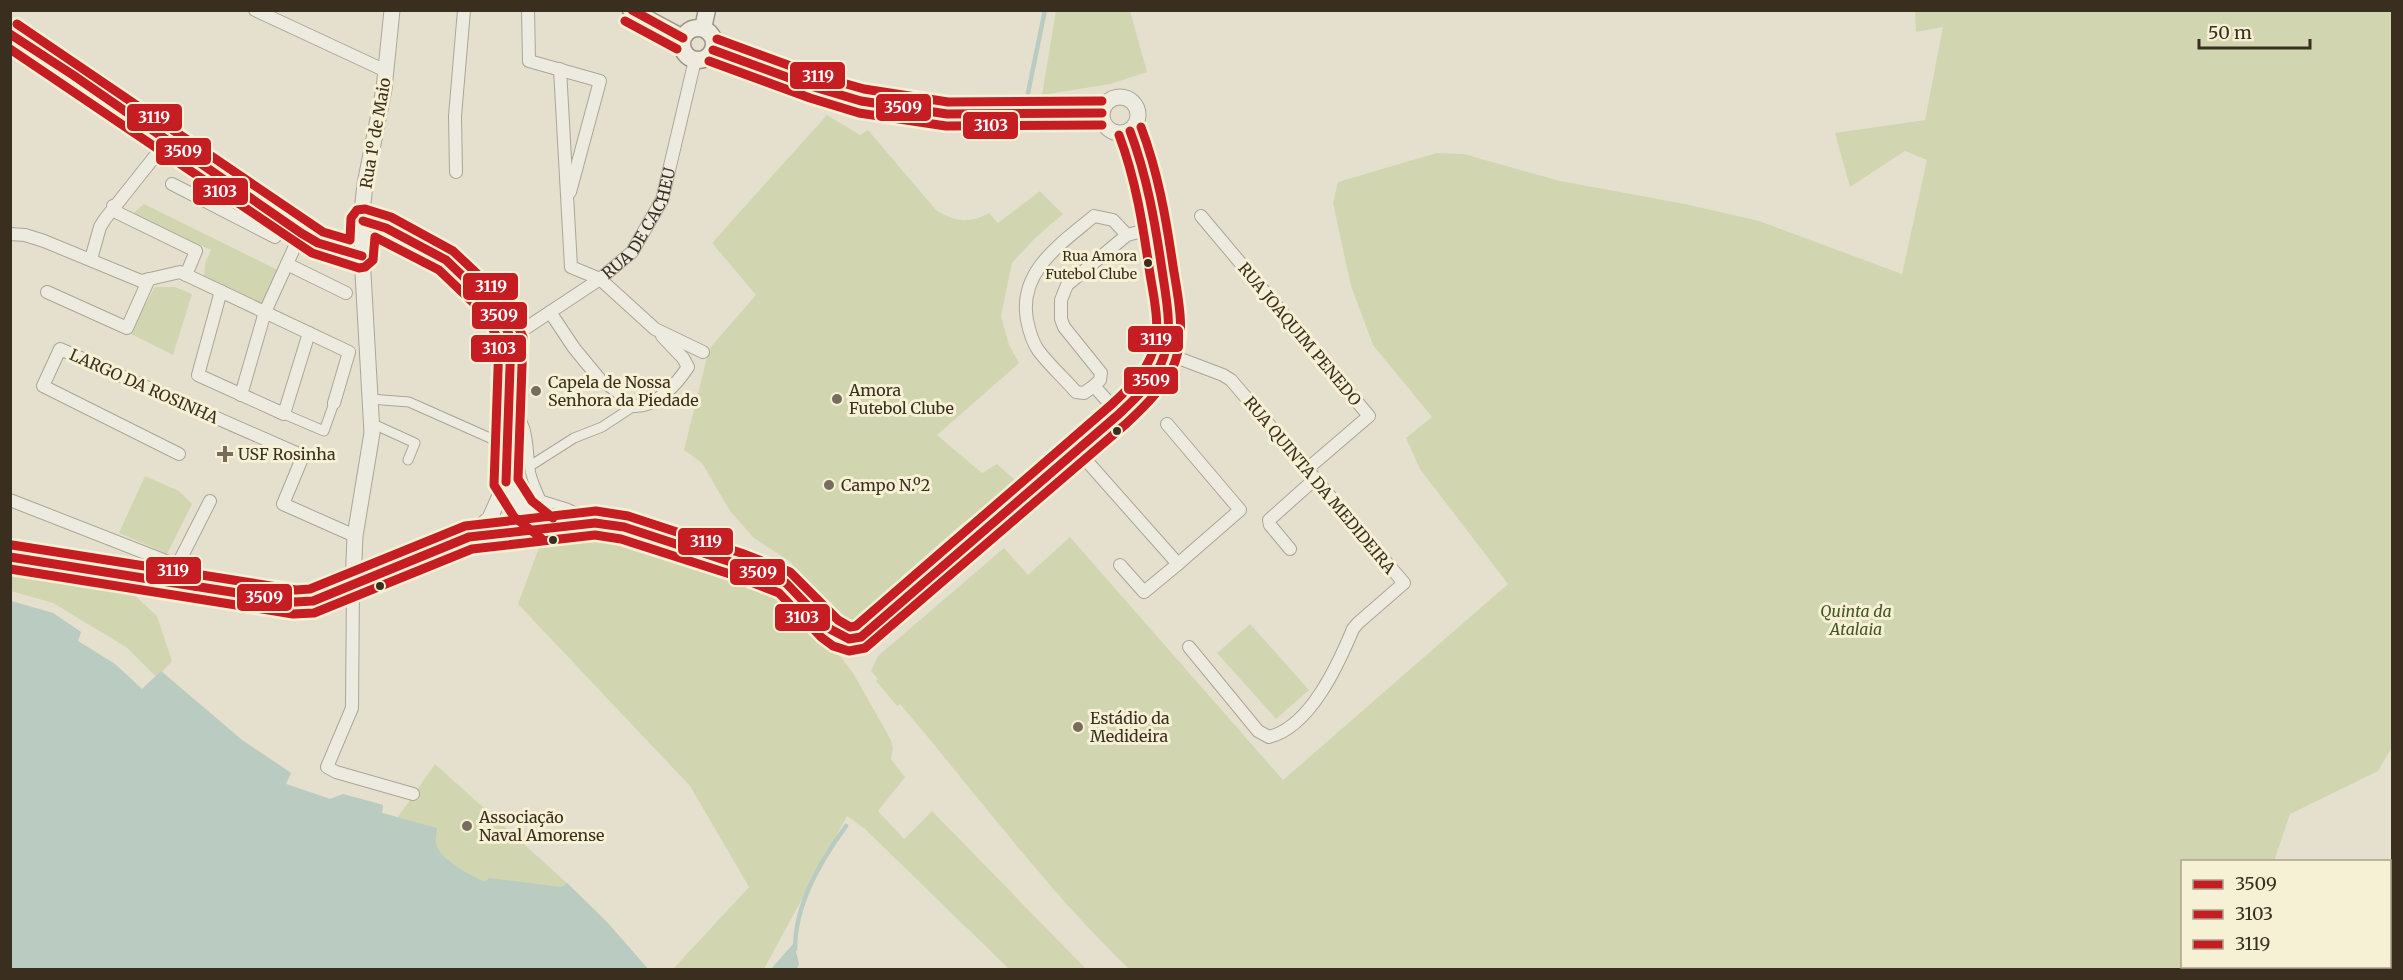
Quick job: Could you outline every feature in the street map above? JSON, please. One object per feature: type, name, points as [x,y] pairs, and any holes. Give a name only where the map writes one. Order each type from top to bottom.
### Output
[{"type":"main road","points":[[631,10],[683,38]]},
{"type":"main road","points":[[703,28],[707,10]]},
{"type":"main road","points":[[703,28],[712,34],[713,50],[704,59],[695,60],[684,52],[683,38],[689,31],[703,28]]},
{"type":"street","points":[[255,10],[386,71]]},
{"type":"street","name":"Rua 1º de Maio","points":[[353,585],[355,536],[372,433],[362,256],[365,184],[386,71],[392,10]]},
{"type":"street","points":[[456,172],[455,116],[464,10]]},
{"type":"street","points":[[528,10],[529,61],[600,81],[566,205]]},
{"type":"street","points":[[10,34],[74,75],[301,233],[318,243],[362,256]]},
{"type":"street","points":[[713,50],[814,87],[861,101],[947,114],[1102,112]]},
{"type":"street","name":"RUA DE CACHEU","points":[[511,338],[600,279],[632,252],[662,200],[695,60]]},
{"type":"street","points":[[550,312],[574,348],[602,382],[634,406],[646,407],[679,380],[688,368],[683,358],[655,328],[600,279],[571,267],[560,69]]},
{"type":"street","points":[[1120,96],[1132,101],[1138,110],[1139,116],[1135,127],[1130,131],[1119,134],[1108,129],[1102,119],[1104,106],[1114,98],[1120,96]]},
{"type":"street","points":[[10,557],[295,602],[313,601],[469,537],[595,523],[624,527],[737,564],[786,583],[830,629],[849,639],[861,637],[1119,414],[1154,378],[1166,353],[1170,329],[1140,156],[1130,131]]},
{"type":"street","points":[[91,259],[100,227],[113,206],[167,141]]},
{"type":"street","points":[[172,184],[275,237]]},
{"type":"street","points":[[225,211],[235,189]]},
{"type":"street","points":[[113,206],[118,213],[196,251],[186,275]]},
{"type":"street","points":[[1126,235],[1113,220],[1094,216],[1048,255],[1035,272],[1027,293],[1026,310],[1029,328],[1038,350],[1076,392],[1084,393],[1094,386],[1100,380],[1101,373],[1064,327],[1060,300],[1067,285],[1126,235],[1154,228]]},
{"type":"street","name":"RUA JOAQUIM PENEDO","points":[[1201,216],[1369,416],[1311,474]]},
{"type":"street","points":[[363,221],[386,228],[446,260],[495,307],[511,338],[506,482],[490,518],[469,537]]},
{"type":"street","points":[[241,395],[265,312],[301,233]]},
{"type":"street","points":[[10,234],[25,235],[44,241],[141,281],[180,272],[221,291],[350,352],[324,431],[198,375],[221,291]]},
{"type":"street","points":[[287,264],[346,292]]},
{"type":"street","points":[[47,292],[127,328],[149,279]]},
{"type":"street","points":[[655,328],[703,352]]},
{"type":"street","points":[[284,414],[309,333]]},
{"type":"street","name":"LARGO DA ROSINHA","points":[[179,454],[43,386],[60,349],[303,456],[283,504],[355,536]]},
{"type":"street","name":"RUA QUINTA DA MEDIDEIRA","points":[[1166,353],[1228,378],[1404,583],[1353,629],[1333,676],[1318,698],[1278,735],[1269,737],[1258,730],[1189,647]]},
{"type":"street","points":[[1094,386],[1119,414]]},
{"type":"street","points":[[370,399],[410,402],[508,446]]},
{"type":"street","points":[[509,404],[520,415],[529,444],[530,466],[541,500],[567,508],[595,523]]},
{"type":"street","points":[[530,466],[574,438],[602,427],[634,406]]},
{"type":"street","points":[[371,423],[415,443],[408,460]]},
{"type":"street","points":[[1120,565],[1144,592],[1240,510],[1167,424]]},
{"type":"street","points":[[1077,450],[1178,564]]},
{"type":"street","points":[[1290,549],[1270,525],[1269,520],[1311,474]]},
{"type":"street","points":[[506,482],[516,502],[525,513],[547,528]]},
{"type":"street","points":[[10,500],[194,572],[189,585]]},
{"type":"street","points":[[177,566],[210,501]]},
{"type":"street","points":[[353,585],[352,708],[327,767],[336,772],[413,794]]},
{"type":"green space","points":[[1056,11],[1130,11],[1147,72],[1110,84],[1042,95]]},
{"type":"green space","name":"Quinta da Atalaia","points":[[1915,11],[2392,11],[2392,747],[2378,771],[2290,814],[2274,860],[2181,860],[2181,968],[2258,969],[1129,969],[1068,906],[900,704],[897,706],[876,681],[878,679],[871,671],[878,656],[1004,548],[1028,575],[1070,537],[1283,780],[1508,584],[1420,469],[1406,438],[1432,417],[1373,345],[1351,286],[1333,203],[1338,182],[1437,153],[1464,154],[1560,181],[1685,204],[1759,221],[1902,274],[1927,160],[1905,151],[1850,187],[1835,133],[1925,120],[1943,27],[1916,32]]},
{"type":"green space","name":"Amora Futebol Clube","points":[[827,115],[860,135],[868,130],[936,210],[949,217],[968,220],[989,213],[998,223],[1040,191],[1063,214],[1035,238],[1012,263],[1001,316],[1009,345],[1019,363],[937,435],[982,473],[997,464],[1016,481],[957,528],[861,613],[870,623],[857,627],[843,622],[795,580],[792,563],[754,538],[730,511],[702,463],[684,450],[709,349],[756,295],[712,243]]},
{"type":"green space","points":[[144,204],[278,270],[261,305],[204,277],[205,264],[211,250],[131,215]]},
{"type":"green space","points":[[155,287],[175,287],[192,294],[173,355],[129,333]]},
{"type":"green space","points":[[145,476],[179,491],[192,504],[167,554],[119,533]]},
{"type":"green space","points":[[611,533],[747,571],[748,581],[753,585],[769,586],[787,600],[823,634],[853,673],[891,740],[893,748],[891,759],[905,777],[878,811],[904,839],[932,811],[1086,969],[1009,969],[865,829],[847,816],[764,969],[673,969],[749,887],[690,786],[518,604],[544,534]]},
{"type":"green space","points":[[11,564],[135,586],[132,593],[157,616],[172,661],[162,672],[242,740],[291,773],[286,784],[330,799],[343,794],[383,805],[382,813],[398,817],[435,764],[567,883],[607,922],[648,969],[372,969],[11,601],[53,613],[81,632],[78,641],[115,664],[142,689],[156,677],[126,647],[53,603],[11,591]]},
{"type":"green space","points":[[1250,624],[1309,690],[1276,719],[1217,653]]},
{"type":"shaded area","points":[[11,601],[53,613],[81,632],[78,641],[115,664],[142,689],[161,671],[242,740],[291,773],[286,784],[330,799],[343,794],[383,805],[382,813],[437,828],[436,843],[443,855],[456,866],[485,882],[489,878],[562,887],[567,883],[607,922],[648,969],[11,969]]},
{"type":"shaded area","points":[[794,943],[799,964],[797,969],[771,969]]},
{"type":"waterway","points":[[1028,93],[1045,10]]},
{"type":"waterway","points":[[795,949],[796,932],[804,900],[818,869],[846,826]]},
{"type":"transit line","name":"3509","points":[[632,10],[683,38]]},
{"type":"transit line","name":"3103","points":[[625,21],[677,49]]},
{"type":"transit line","name":"3119","points":[[17,24],[323,232],[350,240],[351,218],[357,210],[365,209],[391,217],[453,251],[505,300],[523,337],[518,479],[532,501],[553,518]]},
{"type":"transit line","name":"3509","points":[[10,34],[301,233],[318,243],[362,256]]},
{"type":"transit line","name":"3119","points":[[717,39],[818,76],[864,89],[948,102],[1102,101]]},
{"type":"transit line","name":"3103","points":[[10,49],[312,253],[359,268],[365,267],[373,260],[375,237],[439,270],[485,314],[499,341],[494,485],[514,517],[541,538]]},
{"type":"transit line","name":"3509","points":[[713,50],[814,87],[861,101],[947,114],[1102,113]]},
{"type":"transit line","name":"3103","points":[[709,61],[810,98],[859,113],[946,126],[1102,125]]},
{"type":"transit line","name":"3103","points":[[10,569],[293,614],[314,613],[472,549],[595,535],[621,539],[733,575],[779,593],[821,637],[833,646],[849,651],[865,648],[1127,423],[1154,395],[1171,371],[1180,338],[1179,302],[1161,195],[1141,127]]},
{"type":"transit line","name":"3509","points":[[10,557],[295,602],[313,601],[469,537],[595,523],[624,527],[737,564],[786,583],[830,629],[849,639],[861,637],[1119,414],[1145,388],[1161,365],[1168,335],[1167,302],[1150,199],[1130,131]]},
{"type":"transit line","name":"3119","points":[[12,545],[296,590],[310,589],[465,526],[596,511],[628,516],[741,553],[790,572],[838,620],[850,627],[856,626],[1111,405],[1146,367],[1155,342],[1157,322],[1155,303],[1138,203],[1119,135]]},
{"type":"transit line","name":"3509","points":[[363,221],[386,228],[446,260],[495,307],[511,338],[506,482]]},
{"type":"place","name":"Rua Amora Futebol Clube","points":[[1148,263]]},
{"type":"place","name":"Capela de Nossa Senhora da Piedade","points":[[536,391]]},
{"type":"place","name":"Amora Futebol Clube","points":[[837,399]]},
{"type":"place","name":"USF Rosinha","points":[[225,454]]},
{"type":"place","name":"Campo N.º2","points":[[829,485]]},
{"type":"place","name":"Estádio da Medideira","points":[[1078,727]]},
{"type":"place","name":"Associação Naval Amorense","points":[[467,826]]}]
